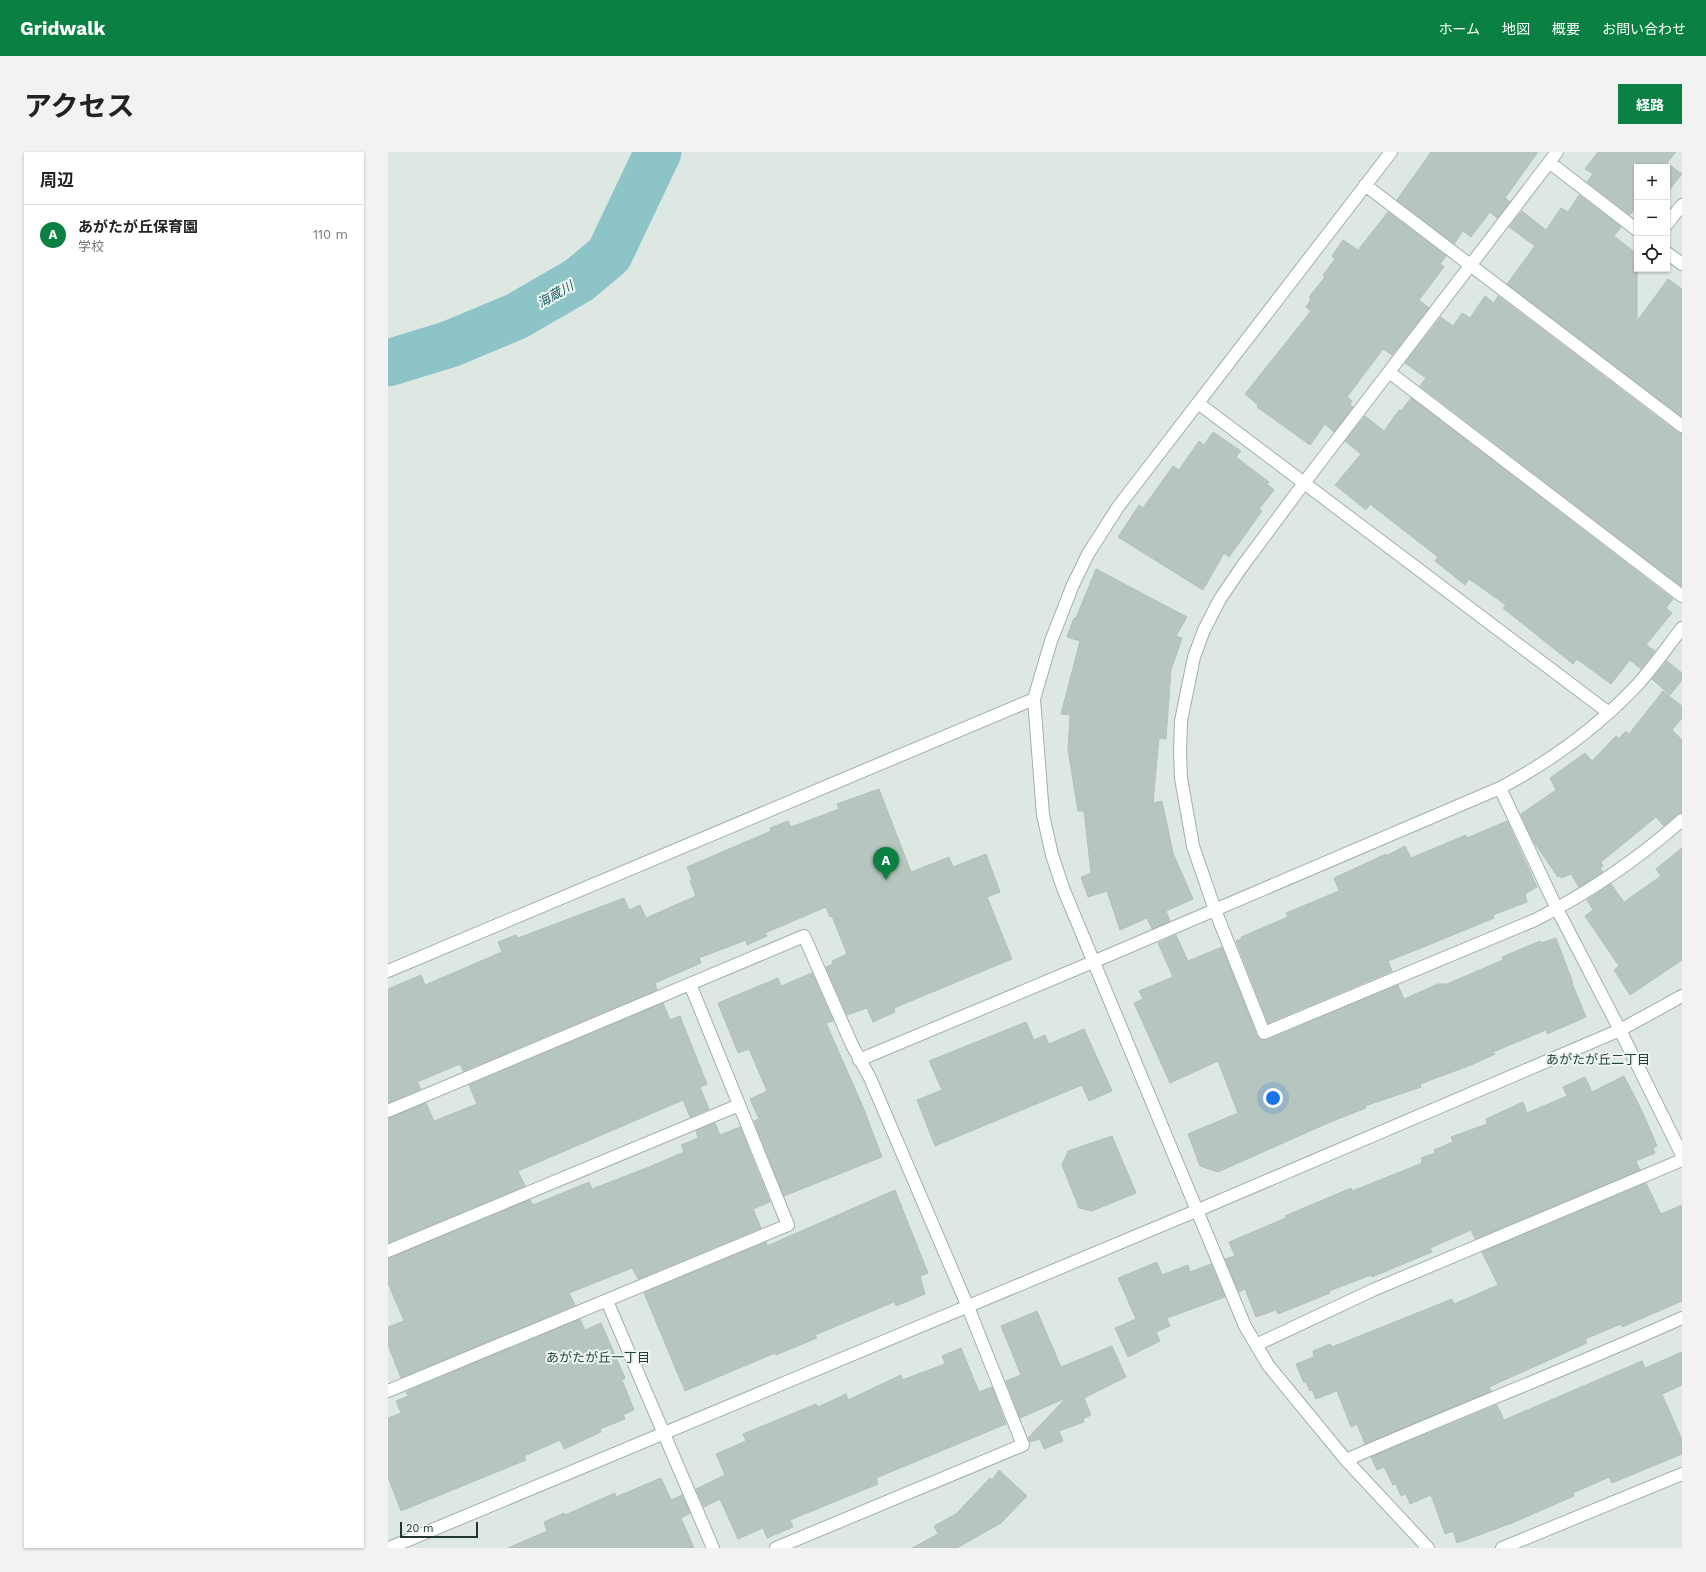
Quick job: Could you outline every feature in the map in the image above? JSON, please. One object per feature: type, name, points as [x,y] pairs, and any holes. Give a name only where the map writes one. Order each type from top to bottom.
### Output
[{"type":"street","points":[[1391,152],[1118,507],[1088,554],[1072,587],[1051,641],[1034,699],[1043,815],[1052,855],[1093,962],[1245,1326],[1268,1365],[1346,1460],[1428,1548]]},
{"type":"street","points":[[1557,152],[1304,483],[1220,599],[1204,630],[1194,657],[1181,721],[1180,752],[1182,778],[1193,846],[1215,910],[1264,1033],[1535,920],[1557,909],[1626,865],[1682,820]]},
{"type":"street","points":[[1549,162],[1634,228]]},
{"type":"street","points":[[1365,185],[1682,426]]},
{"type":"street","points":[[1670,220],[1682,205]]},
{"type":"street","points":[[1670,255],[1682,264]]},
{"type":"street","points":[[1389,372],[1682,596]]},
{"type":"street","points":[[1198,403],[1609,713]]},
{"type":"street","points":[[859,1060],[1500,788],[1522,776],[1562,750],[1609,713],[1639,683],[1682,628]]},
{"type":"street","points":[[388,971],[1034,699]]},
{"type":"street","points":[[1500,788],[1557,909],[1682,1154]]},
{"type":"street","points":[[388,1111],[804,936],[859,1060],[870,1078],[968,1307],[1023,1445],[793,1545],[776,1548]]},
{"type":"street","points":[[388,1392],[788,1225],[690,984]]},
{"type":"street","points":[[390,1548],[1196,1211],[1620,1030],[1682,996]]},
{"type":"street","points":[[388,1251],[738,1105]]},
{"type":"street","points":[[1256,1345],[1373,1290],[1682,1160]]},
{"type":"street","points":[[607,1300],[714,1548]]},
{"type":"street","points":[[1346,1460],[1410,1432],[1603,1353],[1682,1318]]},
{"type":"street","points":[[1502,1548],[1682,1474]]},
{"type":"building","points":[[1431,152],[1538,152],[1505,198],[1510,202],[1497,218],[1490,212],[1471,237],[1463,231],[1454,244],[1397,200]]},
{"type":"building","points":[[1598,152],[1676,152],[1667,163],[1668,164],[1634,164],[1634,209],[1630,215],[1587,182],[1593,174],[1585,169]]},
{"type":"building","points":[[1670,165],[1682,174],[1670,189]]},
{"type":"building","points":[[1579,195],[1621,227],[1614,236],[1634,252],[1634,272],[1637,272],[1637,321],[1668,279],[1682,289],[1682,417],[1507,284],[1535,246],[1509,227],[1522,211],[1546,230],[1561,208],[1568,212]]},
{"type":"building","points":[[1388,212],[1446,256],[1440,264],[1444,267],[1419,300],[1429,308],[1392,355],[1383,349],[1347,397],[1352,401],[1350,405],[1353,407],[1334,432],[1325,424],[1310,445],[1257,407],[1258,405],[1245,394],[1311,311],[1306,307],[1311,299],[1309,297],[1325,277],[1323,275],[1335,259],[1332,256],[1343,240],[1358,250]]},
{"type":"building","points":[[1485,296],[1494,303],[1498,296],[1677,432],[1682,433],[1682,587],[1420,386],[1426,378],[1405,363],[1441,317],[1453,326],[1462,313],[1470,318]]},
{"type":"building","points":[[1411,398],[1673,599],[1666,608],[1672,613],[1646,645],[1655,651],[1641,669],[1630,660],[1611,684],[1577,659],[1573,664],[1503,608],[1506,605],[1469,579],[1465,585],[1435,561],[1438,557],[1370,504],[1366,510],[1335,485],[1361,454],[1345,441],[1365,416],[1384,431],[1399,410],[1401,411]]},
{"type":"building","points":[[1213,432],[1241,451],[1236,457],[1269,482],[1267,484],[1274,490],[1259,509],[1262,511],[1229,557],[1224,553],[1203,590],[1118,537],[1139,505],[1143,508],[1173,466],[1179,470],[1199,441],[1204,445]]},
{"type":"building","points":[[1096,569],[1187,617],[1176,636],[1182,638],[1171,670],[1166,739],[1159,738],[1153,803],[1162,801],[1173,853],[1193,899],[1166,911],[1170,921],[1152,929],[1147,918],[1120,930],[1107,891],[1088,897],[1081,877],[1091,873],[1084,811],[1078,811],[1068,750],[1070,715],[1061,714],[1080,641],[1067,637]]},
{"type":"building","points":[[1667,661],[1682,673],[1682,680],[1670,695],[1652,679]]},
{"type":"building","points":[[1663,691],[1682,706],[1682,718],[1672,730],[1682,740],[1682,813],[1677,814],[1664,826],[1656,817],[1601,862],[1603,866],[1600,868],[1603,872],[1579,887],[1571,874],[1561,878],[1560,876],[1558,877],[1533,841],[1521,814],[1556,790],[1550,778],[1585,753],[1592,761],[1616,736],[1619,738],[1626,731],[1629,734]]},
{"type":"building","points":[[879,789],[911,872],[949,857],[953,867],[986,854],[1000,892],[987,897],[1012,959],[894,1008],[895,1012],[873,1022],[867,1008],[847,1015],[826,967],[833,964],[832,961],[847,954],[832,916],[830,917],[826,907],[765,933],[767,936],[747,945],[746,940],[699,958],[701,963],[655,983],[657,990],[463,1071],[460,1064],[417,1082],[421,1089],[388,1103],[388,989],[421,975],[425,985],[502,952],[498,942],[516,935],[518,938],[624,898],[629,910],[640,905],[646,918],[696,896],[690,881],[692,880],[687,867],[771,831],[770,828],[788,821],[791,827],[839,809],[837,804]]},
{"type":"building","points":[[1507,821],[1537,887],[1525,894],[1527,902],[1493,915],[1494,918],[1388,961],[1392,971],[1268,1023],[1236,941],[1242,939],[1241,937],[1288,917],[1286,913],[1339,891],[1334,878],[1386,854],[1386,856],[1405,846],[1411,858],[1466,835],[1467,838]]},
{"type":"building","points":[[1682,848],[1682,960],[1630,995],[1614,970],[1619,966],[1585,916],[1593,910],[1587,900],[1611,884],[1624,902],[1661,876],[1656,869]]},
{"type":"building","points":[[1176,935],[1188,961],[1222,947],[1257,1036],[1263,1040],[1267,1040],[1398,985],[1404,999],[1438,984],[1447,984],[1503,960],[1502,957],[1540,941],[1541,943],[1556,938],[1586,1017],[1547,1034],[1546,1030],[1493,1052],[1495,1054],[1471,1065],[1420,1084],[1421,1087],[1365,1106],[1366,1108],[1328,1123],[1218,1172],[1200,1166],[1188,1134],[1238,1113],[1218,1061],[1170,1083],[1134,1003],[1143,999],[1139,991],[1173,977],[1158,943]]},
{"type":"building","points":[[812,973],[833,1021],[826,1023],[863,1107],[882,1157],[784,1196],[754,1121],[759,1119],[750,1099],[767,1091],[749,1049],[738,1053],[718,1003],[778,978],[781,986]]},
{"type":"building","points":[[663,1003],[670,1020],[680,1016],[707,1084],[700,1087],[709,1109],[690,1117],[683,1100],[518,1171],[525,1186],[388,1243],[388,1118],[426,1103],[434,1121],[477,1104],[469,1085]]},
{"type":"building","points":[[1026,1022],[1034,1040],[1045,1035],[1049,1044],[1084,1029],[1112,1091],[1089,1101],[1082,1085],[935,1146],[917,1100],[942,1090],[929,1061]]},
{"type":"building","points":[[1624,1076],[1642,1111],[1657,1146],[1653,1148],[1655,1153],[1636,1161],[1640,1170],[1475,1239],[1471,1230],[1430,1248],[1432,1252],[1372,1277],[1371,1275],[1329,1291],[1330,1293],[1278,1314],[1276,1310],[1256,1317],[1245,1289],[1239,1292],[1225,1259],[1235,1256],[1229,1242],[1351,1188],[1352,1191],[1422,1163],[1421,1158],[1435,1153],[1434,1150],[1453,1142],[1451,1137],[1487,1124],[1486,1119],[1523,1102],[1527,1113],[1567,1096],[1563,1087],[1585,1077],[1592,1092]]},
{"type":"building","points":[[715,1123],[720,1135],[740,1127],[770,1202],[753,1209],[761,1228],[638,1279],[632,1268],[569,1293],[575,1305],[401,1378],[388,1345],[388,1327],[404,1321],[388,1283],[388,1258],[530,1200],[533,1205],[589,1182],[592,1189],[649,1167],[684,1152],[681,1145],[698,1138],[696,1131]]},
{"type":"building","points":[[1112,1136],[1136,1193],[1092,1211],[1079,1208],[1062,1165],[1068,1151]]},
{"type":"building","points":[[1646,1183],[1661,1214],[1682,1205],[1682,1301],[1622,1327],[1621,1324],[1585,1339],[1587,1343],[1489,1387],[1491,1391],[1365,1444],[1357,1424],[1351,1427],[1337,1391],[1316,1399],[1306,1382],[1304,1383],[1296,1364],[1314,1357],[1313,1351],[1330,1344],[1332,1347],[1452,1299],[1454,1304],[1498,1285],[1482,1252]]},
{"type":"building","points":[[895,1190],[928,1273],[920,1276],[925,1294],[896,1306],[894,1302],[815,1335],[817,1338],[776,1355],[775,1353],[685,1391],[644,1293],[766,1242],[767,1246]]},
{"type":"building","points":[[1157,1262],[1162,1275],[1188,1265],[1190,1272],[1211,1264],[1225,1297],[1167,1318],[1170,1326],[1156,1332],[1160,1341],[1128,1357],[1115,1328],[1136,1319],[1118,1278]]},
{"type":"building","points":[[1037,1311],[1061,1367],[1112,1346],[1126,1377],[1084,1398],[1091,1415],[1083,1419],[1084,1422],[1059,1431],[1063,1441],[1044,1449],[1040,1439],[1030,1442],[1028,1438],[1066,1398],[1020,1418],[1006,1381],[1021,1375],[1001,1326]]},
{"type":"building","points":[[580,1319],[585,1330],[601,1323],[625,1378],[622,1380],[634,1410],[623,1415],[625,1419],[600,1429],[601,1432],[564,1449],[560,1440],[524,1456],[526,1460],[401,1511],[388,1477],[388,1418],[401,1413],[396,1401],[408,1396],[406,1392]]},
{"type":"building","points":[[961,1348],[979,1392],[992,1387],[1006,1424],[876,1478],[878,1484],[790,1520],[793,1527],[767,1538],[763,1528],[738,1539],[720,1499],[704,1507],[696,1489],[725,1475],[716,1454],[746,1441],[743,1434],[816,1404],[818,1407],[846,1394],[848,1400],[901,1375],[902,1380],[945,1364],[942,1356]]},
{"type":"building","points":[[1682,1352],[1682,1385],[1662,1394],[1682,1440],[1682,1454],[1612,1483],[1609,1477],[1573,1493],[1574,1496],[1512,1523],[1457,1543],[1453,1531],[1445,1534],[1431,1495],[1410,1504],[1406,1494],[1401,1496],[1396,1484],[1393,1485],[1384,1467],[1377,1470],[1371,1457],[1497,1405],[1504,1420],[1642,1361],[1645,1368]]},
{"type":"building","points":[[999,1470],[1027,1496],[1001,1523],[957,1548],[912,1548],[938,1534],[934,1526],[956,1514],[990,1478],[992,1480]]},
{"type":"building","points":[[661,1478],[671,1500],[682,1495],[690,1513],[681,1518],[694,1548],[508,1548],[547,1531],[544,1522],[564,1513],[565,1515],[615,1493],[616,1497]]},
{"type":"waterway","name":"海蔵川","points":[[388,363],[450,344],[517,316],[579,280],[609,255],[658,152]]},
{"type":"place","name":"あがたが丘保育園","points":[[886,880]]},
{"type":"district","name":"あがたが丘二丁目","points":[[1598,1059]]},
{"type":"district","name":"あがたが丘一丁目","points":[[598,1357]]}]
